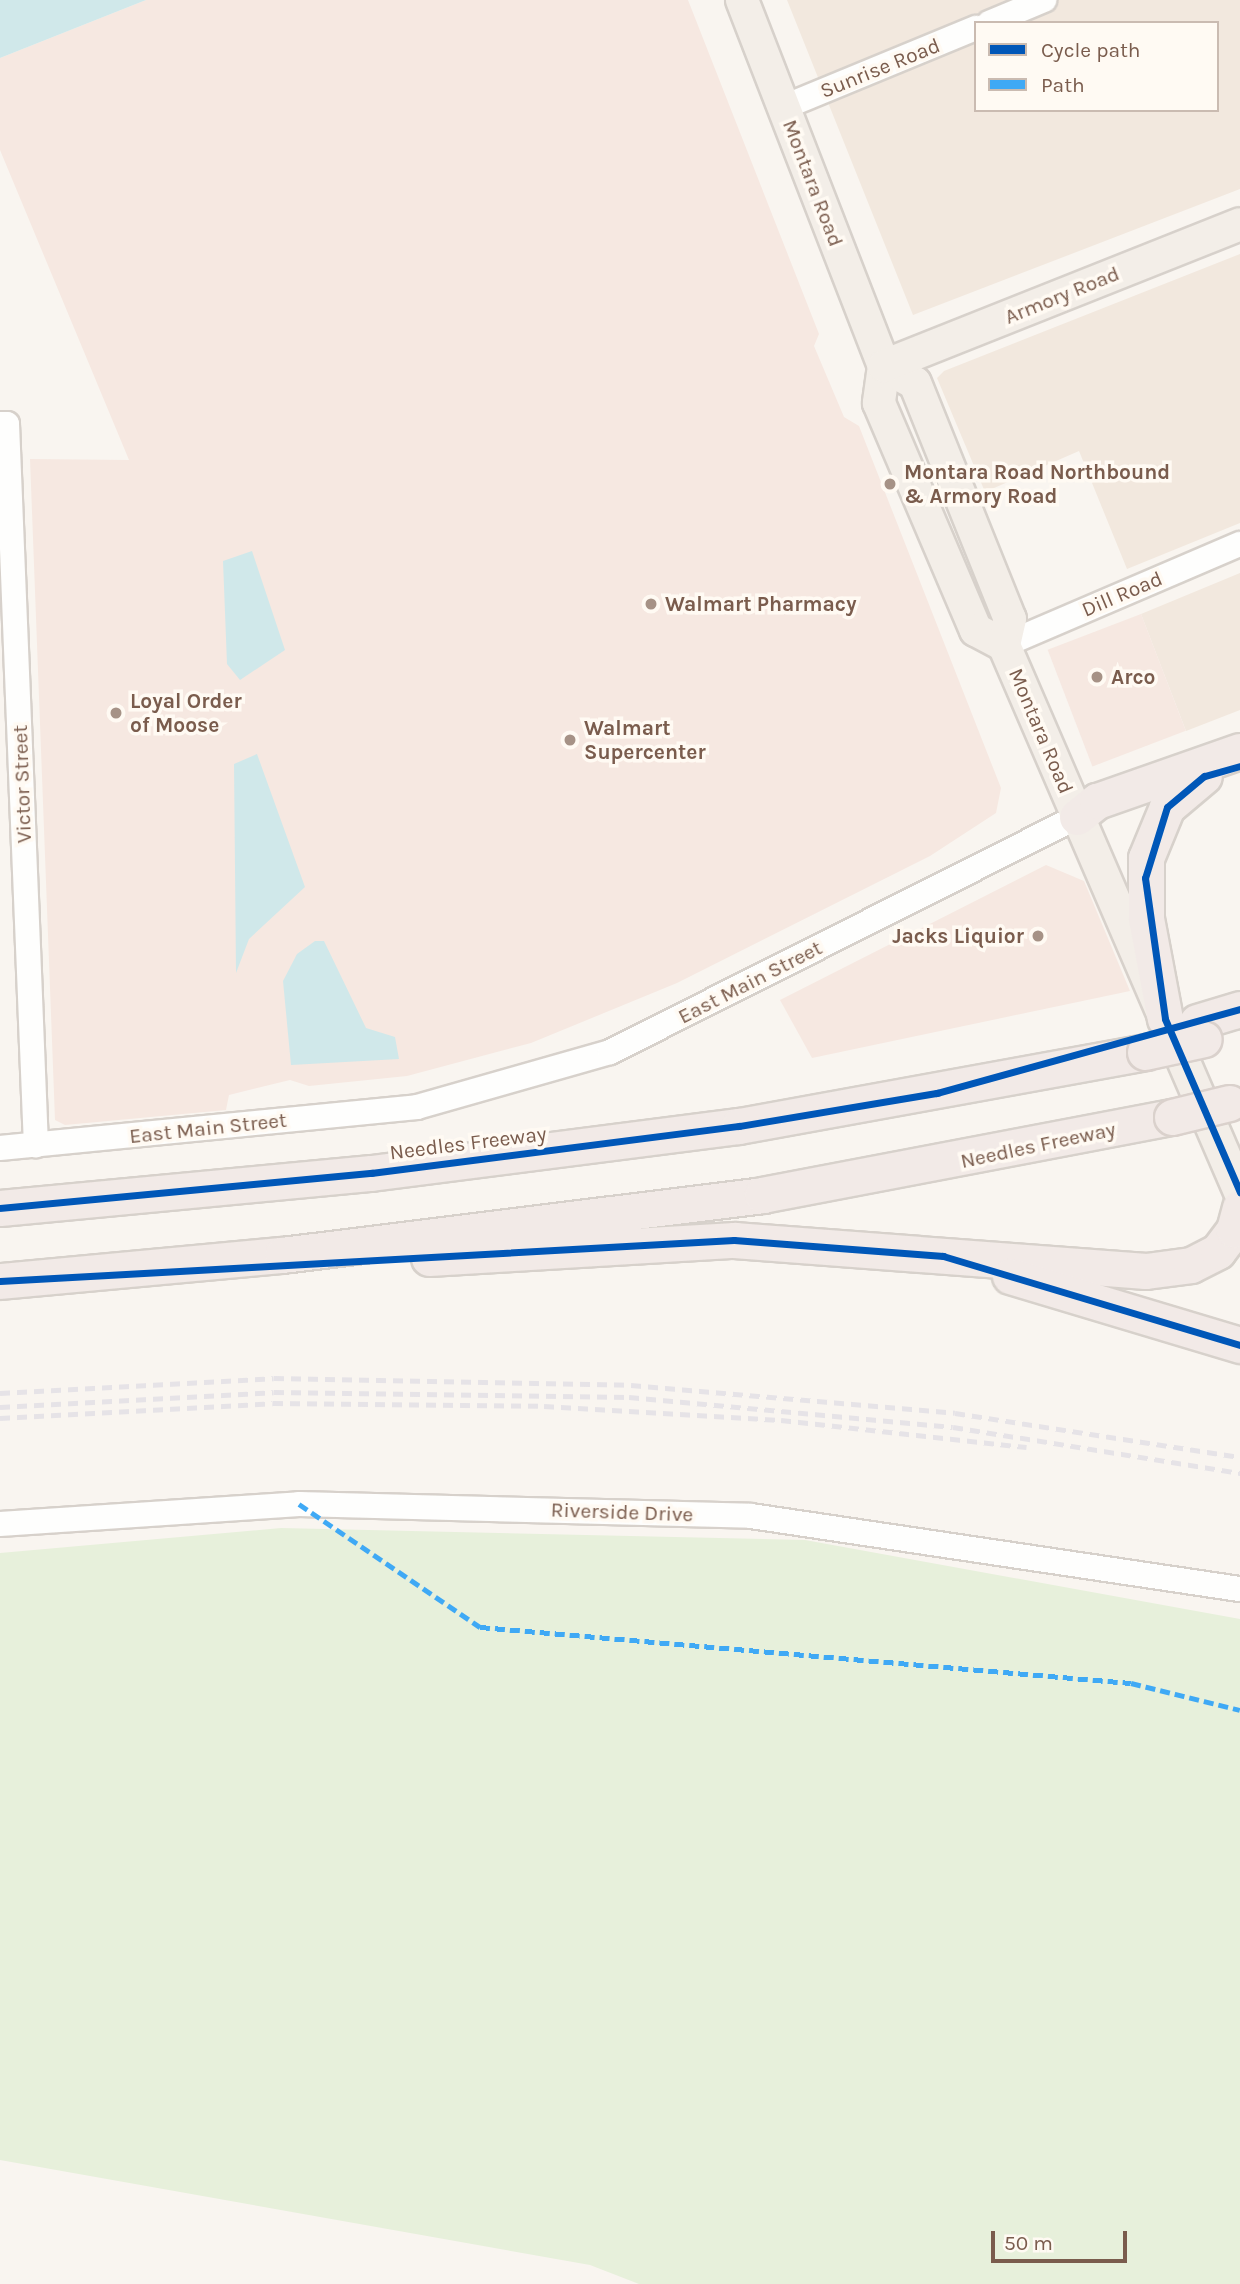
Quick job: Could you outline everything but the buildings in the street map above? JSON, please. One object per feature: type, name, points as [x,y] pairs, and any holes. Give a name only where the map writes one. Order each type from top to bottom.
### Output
[{"type":"highway","points":[[1077,817],[1097,801],[1240,751]]},
{"type":"highway","points":[[1077,817],[1106,813],[1204,776],[1240,766]]},
{"type":"highway","points":[[1204,776],[1167,807],[1146,858],[1146,918],[1170,1034],[1240,1009]]},
{"type":"highway","name":"Needles Freeway","points":[[0,1208],[498,1158],[937,1093],[1170,1034],[1240,1030]]},
{"type":"highway","name":"Needles Freeway","points":[[0,1281],[125,1271],[762,1195],[1172,1117],[1234,1102]]},
{"type":"highway","points":[[125,1271],[734,1240],[1146,1271],[1191,1265],[1218,1251],[1234,1230],[1240,1208]]},
{"type":"highway","points":[[943,1255],[1240,1345]]},
{"type":"main road","name":"Montara Road","points":[[742,0],[884,366],[879,403],[976,631],[1004,645],[1077,817]]},
{"type":"main road","name":"Armory Road","points":[[884,366],[1240,224]]},
{"type":"main road","points":[[1077,817],[1240,1192]]},
{"type":"street","points":[[994,21],[1044,0]]},
{"type":"street","name":"Sunrise Road","points":[[784,107],[974,29]]},
{"type":"street","name":"Victor Street","points":[[3,424],[36,1145]]},
{"type":"street","name":"Dill Road","points":[[1004,645],[1240,544]]},
{"type":"street","name":"East Main Street","points":[[0,1148],[416,1107],[610,1052],[1077,817]]},
{"type":"street","name":"Riverside Drive","points":[[0,1524],[299,1504],[751,1516],[1240,1588]]},
{"type":"shaded area","points":[[146,0],[688,0],[819,334],[814,346],[844,417],[859,426],[1001,788],[996,813],[930,856],[677,983],[531,1043],[407,1076],[309,1086],[290,1080],[229,1095],[226,1110],[65,1125],[55,1120],[30,459],[129,460],[0,150],[0,58]]},
{"type":"shaded area","points":[[787,0],[1240,0],[1240,189],[913,315]]},
{"type":"shaded area","points":[[1240,254],[1240,523],[1127,569],[1079,451],[985,492],[937,378],[944,371]]},
{"type":"shaded area","points":[[1240,573],[1240,710],[1186,731],[1141,614]]},
{"type":"shaded area","points":[[1141,614],[1186,731],[1092,767],[1048,650]]},
{"type":"shaded area","points":[[1046,865],[1084,881],[1130,991],[812,1058],[780,1000]]},
{"type":"green space","points":[[281,1528],[805,1540],[1240,1619],[1240,2284],[639,2284],[590,2265],[0,2160],[0,1553]]},
{"type":"water","points":[[0,0],[146,0],[0,58]]},
{"type":"water","points":[[252,551],[285,650],[240,680],[227,664],[223,561]]},
{"type":"water","points":[[257,754],[305,887],[249,939],[236,973],[234,764]]},
{"type":"water","points":[[315,941],[324,941],[366,1028],[395,1037],[399,1059],[291,1065],[283,981],[297,954]]},
{"type":"railway","points":[[0,1393],[274,1378],[631,1385],[955,1413],[1240,1457]]},
{"type":"railway","points":[[0,1407],[274,1392],[629,1397],[953,1427],[1240,1473]]},
{"type":"railway","points":[[0,1418],[273,1403],[544,1406],[781,1420],[1027,1447]]},
{"type":"marked path","points":[[299,1504],[480,1627],[1131,1683],[1240,1710]]},
{"type":"cycle path","points":[[1240,766],[1204,776],[1167,807],[1145,878],[1165,1019],[1240,1192]]},
{"type":"cycle path","points":[[0,1208],[371,1173],[739,1126],[937,1093],[1240,1009]]},
{"type":"cycle path","points":[[0,1281],[734,1240],[943,1256],[1240,1345]]},
{"type":"place","name":"Montara Road Northbound & Armory Road","points":[[890,484]]},
{"type":"place","name":"Walmart Pharmacy","points":[[651,604]]},
{"type":"place","name":"Arco","points":[[1097,677]]},
{"type":"place","name":"Loyal Order of Moose","points":[[116,713]]},
{"type":"place","name":"Walmart Supercenter","points":[[570,740]]},
{"type":"place","name":"Jacks Liquior","points":[[1038,936]]}]
